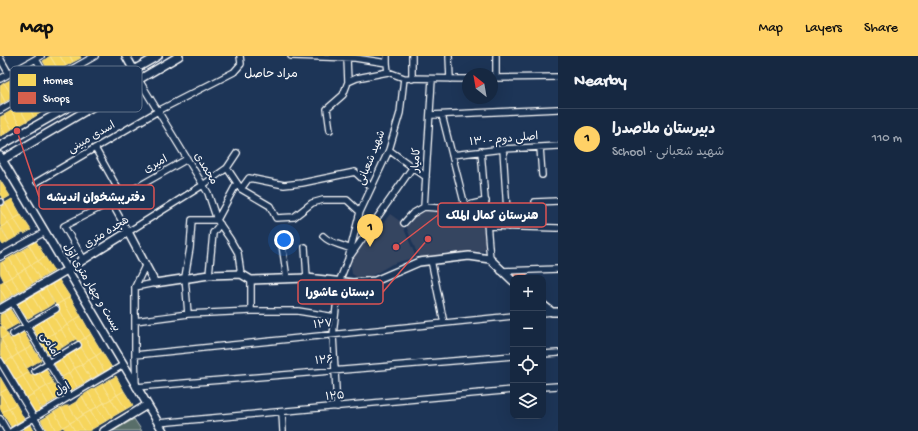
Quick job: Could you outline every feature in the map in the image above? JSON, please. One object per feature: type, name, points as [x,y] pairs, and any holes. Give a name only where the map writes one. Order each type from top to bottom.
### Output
[{"type":"street","points":[[77,66],[95,56]]},
{"type":"street","points":[[126,56],[132,66]]},
{"type":"street","points":[[141,66],[158,56]]},
{"type":"street","points":[[142,78],[179,56]]},
{"type":"street","name":"اسدی مبینی","points":[[37,182],[158,111],[234,72],[241,64],[240,56]]},
{"type":"street","points":[[291,56],[347,58],[387,64]]},
{"type":"street","points":[[387,56],[388,72]]},
{"type":"street","points":[[412,56],[412,78]]},
{"type":"street","points":[[449,56],[450,79]]},
{"type":"street","points":[[495,68],[496,56]]},
{"type":"street","points":[[0,58],[9,74],[0,79]]},
{"type":"street","points":[[22,66],[36,58]]},
{"type":"street","points":[[330,130],[327,109],[343,95],[348,82],[347,58]]},
{"type":"street","points":[[348,82],[357,78],[388,72],[404,78],[462,79]]},
{"type":"street","points":[[498,78],[558,77]]},
{"type":"street","name":"شهید شعبانی","points":[[336,407],[333,335],[339,282],[351,249],[360,212],[389,150],[400,113],[404,78]]},
{"type":"street","name":"کامیار","points":[[424,206],[432,79]]},
{"type":"street","name":"محمدی","points":[[142,85],[208,193],[219,222],[238,253],[241,274]]},
{"type":"street","points":[[0,110],[10,104]]},
{"type":"street","points":[[430,116],[558,109]]},
{"type":"street","points":[[0,146],[61,112]]},
{"type":"street","points":[[1,158],[82,112]]},
{"type":"street","points":[[442,115],[465,206]]},
{"type":"street","name":"اصلی دوم - ۱۳۰","points":[[452,155],[503,149],[558,146]]},
{"type":"street","points":[[540,147],[542,175]]},
{"type":"street","points":[[94,148],[122,196]]},
{"type":"street","points":[[503,149],[508,227]]},
{"type":"street","points":[[389,150],[426,178]]},
{"type":"street","points":[[481,151],[490,259],[510,278]]},
{"type":"street","name":"هجده متری","points":[[0,309],[84,260],[203,185],[227,168],[238,153]]},
{"type":"street","name":"بیست و چهار متری اول","points":[[1,158],[163,431]]},
{"type":"street","name":"امیری","points":[[84,260],[64,226],[111,202],[187,159]]},
{"type":"street","points":[[227,168],[240,189],[270,206],[276,218],[294,217],[312,203],[323,200],[347,200],[360,212]]},
{"type":"street","points":[[348,259],[412,168]]},
{"type":"street","points":[[240,189],[249,178],[284,185],[355,172],[371,187]]},
{"type":"street","points":[[209,275],[213,233],[237,183]]},
{"type":"street","points":[[535,202],[558,201]]},
{"type":"street","points":[[111,202],[155,283]]},
{"type":"street","points":[[404,223],[412,214],[424,206],[451,209],[486,202]]},
{"type":"street","points":[[188,314],[185,278],[190,248],[192,220],[219,222]]},
{"type":"street","points":[[488,226],[558,228]]},
{"type":"street","points":[[0,257],[45,232]]},
{"type":"street","points":[[323,236],[330,243],[341,244],[351,249]]},
{"type":"street","points":[[282,245],[287,279]]},
{"type":"street","points":[[305,247],[307,278]]},
{"type":"street","points":[[135,287],[209,275],[241,274],[251,280],[307,278],[353,283],[375,281],[419,262],[469,256],[490,259]]},
{"type":"street","points":[[431,260],[444,323]]},
{"type":"street","points":[[136,386],[135,287],[145,266]]},
{"type":"street","points":[[501,271],[558,269]]},
{"type":"street","points":[[251,280],[251,311]]},
{"type":"street","name":"امامی","points":[[12,302],[69,397]]},
{"type":"street","points":[[546,307],[555,312]]},
{"type":"street","points":[[13,334],[56,309]]},
{"type":"street","points":[[135,320],[188,314],[251,311],[298,311],[335,317]]},
{"type":"street","name":"۱۲۷","points":[[135,355],[510,316]]},
{"type":"street","points":[[34,371],[78,345]]},
{"type":"street","points":[[546,354],[558,353]]},
{"type":"street","name":"۱۲۶","points":[[136,386],[510,356]]},
{"type":"street","points":[[0,361],[42,431]]},
{"type":"street","name":"اول","points":[[12,431],[124,365]]},
{"type":"street","points":[[546,388],[558,386]]},
{"type":"street","name":"۱۲۵","points":[[158,423],[510,390]]},
{"type":"street","points":[[104,431],[147,405]]},
{"type":"street","points":[[282,412],[283,431]]},
{"type":"street","points":[[0,419],[7,431]]},
{"type":"shaded area","points":[[483,204],[486,251],[446,253],[419,258],[406,226],[418,214],[426,211],[455,211]]},
{"type":"shaded area","points":[[390,214],[401,222],[416,257],[392,264],[370,277],[357,277],[352,274],[352,258],[371,232],[374,236]]},
{"type":"green space","points":[[134,419],[142,431],[113,431]]},
{"type":"building: Homes","points":[[50,56],[60,56],[66,66],[56,66]]},
{"type":"building: Homes","points":[[50,56],[56,66],[46,66],[43,61]]},
{"type":"building: Homes","points":[[60,56],[70,56],[73,62],[66,66]]},
{"type":"building: Homes","points":[[70,56],[80,56],[81,58],[73,62]]},
{"type":"building: Homes","points":[[10,80],[10,92],[4,83]]},
{"type":"building: Homes","points":[[4,83],[10,92],[10,99],[5,102],[0,92],[0,86]]},
{"type":"building: Homes","points":[[0,92],[5,102],[0,105]]},
{"type":"building: Homes","points":[[12,112],[22,112],[27,121],[20,125]]},
{"type":"building: Homes","points":[[12,112],[20,125],[12,129],[4,115]]},
{"type":"building: Homes","points":[[22,112],[31,112],[34,117],[27,121]]},
{"type":"building: Homes","points":[[31,112],[42,112],[34,117]]},
{"type":"building: Homes","points":[[4,115],[12,129],[5,134],[0,125],[0,117]]},
{"type":"building: Homes","points":[[0,125],[5,134],[0,136]]},
{"type":"building: Homes","points":[[0,180],[10,196],[3,200],[0,194]]},
{"type":"building: Homes","points":[[12,199],[21,215],[14,219],[5,203]]},
{"type":"building: Homes","points":[[6,204],[14,219],[8,223],[0,210],[0,207]]},
{"type":"building: Homes","points":[[0,210],[8,223],[1,227],[0,225]]},
{"type":"building: Homes","points":[[21,215],[31,230],[24,234],[14,219]]},
{"type":"building: Homes","points":[[14,219],[23,233],[16,237],[8,223]]},
{"type":"building: Homes","points":[[8,223],[16,237],[9,241],[1,227]]},
{"type":"building: Homes","points":[[0,227],[9,241],[3,245],[0,241]]},
{"type":"building: Homes","points":[[36,241],[45,257],[38,261],[29,245]]},
{"type":"building: Homes","points":[[30,246],[38,261],[31,265],[23,250]]},
{"type":"building: Homes","points":[[23,250],[31,265],[25,269],[16,254]]},
{"type":"building: Homes","points":[[16,254],[25,269],[18,273],[9,258]]},
{"type":"building: Homes","points":[[45,257],[54,271],[47,275],[38,261]]},
{"type":"building: Homes","points":[[9,258],[18,273],[11,277],[2,262]]},
{"type":"building: Homes","points":[[38,261],[47,275],[40,279],[31,265]]},
{"type":"building: Homes","points":[[2,262],[11,277],[4,281],[0,273],[0,263]]},
{"type":"building: Homes","points":[[31,265],[40,279],[33,283],[25,269]]},
{"type":"building: Homes","points":[[25,269],[33,283],[27,287],[18,273]]},
{"type":"building: Homes","points":[[18,273],[27,287],[20,291],[11,277]]},
{"type":"building: Homes","points":[[11,277],[20,291],[13,295],[4,281]]},
{"type":"building: Homes","points":[[59,280],[70,297],[63,301],[52,284]]},
{"type":"building: Homes","points":[[4,281],[13,295],[6,299],[0,289],[0,283]]},
{"type":"building: Homes","points":[[52,284],[63,301],[56,305],[46,288]]},
{"type":"building: Homes","points":[[46,288],[54,303],[48,307],[39,292]]},
{"type":"building: Homes","points":[[0,289],[6,299],[0,303]]},
{"type":"building: Homes","points":[[39,292],[48,307],[41,311],[32,296]]},
{"type":"building: Homes","points":[[32,296],[41,311],[34,315],[25,300]]},
{"type":"building: Homes","points":[[70,297],[81,316],[74,320],[63,301]]},
{"type":"building: Homes","points":[[25,300],[34,315],[27,319],[18,304]]},
{"type":"building: Homes","points":[[63,301],[74,320],[67,325],[56,305]]},
{"type":"building: Homes","points":[[10,309],[19,323],[12,327],[4,313]]},
{"type":"building: Homes","points":[[59,310],[67,325],[61,329],[52,314]]},
{"type":"building: Homes","points":[[4,313],[12,327],[5,331],[0,322],[0,315]]},
{"type":"building: Homes","points":[[52,314],[61,329],[54,333],[45,318]]},
{"type":"building: Homes","points":[[81,316],[91,334],[85,338],[74,320]]},
{"type":"building: Homes","points":[[45,318],[54,333],[47,337],[38,322]]},
{"type":"building: Homes","points":[[74,320],[85,338],[78,342],[67,325]]},
{"type":"building: Homes","points":[[38,322],[47,337],[40,341],[32,326]]},
{"type":"building: Homes","points":[[67,325],[76,339],[69,343],[61,329]]},
{"type":"building: Homes","points":[[2,326],[8,335],[1,339],[0,327]]},
{"type":"building: Homes","points":[[61,329],[69,343],[63,347],[54,333]]},
{"type":"building: Homes","points":[[23,331],[32,346],[25,350],[17,335]]},
{"type":"building: Homes","points":[[54,333],[63,347],[56,351],[47,337]]},
{"type":"building: Homes","points":[[91,334],[102,352],[96,356],[85,338]]},
{"type":"building: Homes","points":[[8,335],[18,354],[12,358],[1,339]]},
{"type":"building: Homes","points":[[17,335],[25,350],[18,354],[10,339]]},
{"type":"building: Homes","points":[[47,337],[56,351],[49,355],[40,341]]},
{"type":"building: Homes","points":[[85,338],[96,356],[89,360],[78,342]]},
{"type":"building: Homes","points":[[1,339],[12,358],[5,362],[0,353]]},
{"type":"building: Homes","points":[[32,346],[41,360],[34,364],[25,350]]},
{"type":"building: Homes","points":[[80,346],[89,360],[82,365],[73,350]]},
{"type":"building: Homes","points":[[25,350],[34,364],[27,368],[18,354]]},
{"type":"building: Homes","points":[[73,350],[82,365],[75,368],[67,354]]},
{"type":"building: Homes","points":[[102,352],[112,368],[105,372],[96,356]]},
{"type":"building: Homes","points":[[18,354],[29,372],[23,376],[12,358]]},
{"type":"building: Homes","points":[[67,354],[75,368],[69,373],[60,358]]},
{"type":"building: Homes","points":[[96,356],[104,371],[98,375],[89,360]]},
{"type":"building: Homes","points":[[12,358],[23,376],[16,380],[5,362]]},
{"type":"building: Homes","points":[[60,358],[69,373],[62,377],[53,362]]},
{"type":"building: Homes","points":[[89,360],[98,375],[91,379],[82,365]]},
{"type":"building: Homes","points":[[82,365],[91,379],[84,383],[75,368]]},
{"type":"building: Homes","points":[[45,367],[53,382],[47,386],[38,371]]},
{"type":"building: Homes","points":[[75,368],[84,383],[77,387],[69,373]]},
{"type":"building: Homes","points":[[38,371],[47,386],[40,390],[31,375]]},
{"type":"building: Homes","points":[[29,372],[40,390],[33,394],[23,376]]},
{"type":"building: Homes","points":[[69,373],[77,387],[70,391],[62,377]]},
{"type":"building: Homes","points":[[23,376],[33,394],[26,398],[16,380]]},
{"type":"building: Homes","points":[[116,376],[124,391],[117,395],[109,380]]},
{"type":"building: Homes","points":[[0,377],[7,389],[0,393]]},
{"type":"building: Homes","points":[[109,380],[117,395],[111,399],[102,384]]},
{"type":"building: Homes","points":[[53,382],[62,396],[55,400],[47,386]]},
{"type":"building: Homes","points":[[102,384],[111,399],[104,403],[95,388]]},
{"type":"building: Homes","points":[[47,386],[55,400],[48,404],[40,390]]},
{"type":"building: Homes","points":[[95,388],[104,403],[97,407],[88,392]]},
{"type":"building: Homes","points":[[7,389],[16,404],[9,408],[0,393]]},
{"type":"building: Homes","points":[[40,390],[48,404],[42,408],[33,394]]},
{"type":"building: Homes","points":[[124,391],[133,405],[126,409],[117,395]]},
{"type":"building: Homes","points":[[88,392],[97,407],[90,411],[82,396]]},
{"type":"building: Homes","points":[[0,393],[9,408],[2,412],[0,408]]},
{"type":"building: Homes","points":[[33,394],[42,410],[36,414],[26,398]]},
{"type":"building: Homes","points":[[117,395],[126,409],[119,413],[111,399]]},
{"type":"building: Homes","points":[[82,396],[90,411],[83,415],[76,402]]},
{"type":"building: Homes","points":[[111,399],[119,413],[112,417],[104,403]]},
{"type":"building: Homes","points":[[76,402],[83,415],[77,419],[69,406]]},
{"type":"building: Homes","points":[[104,403],[112,417],[106,421],[97,407]]},
{"type":"building: Homes","points":[[16,404],[24,419],[17,423],[9,408]]},
{"type":"building: Homes","points":[[69,406],[77,419],[70,423],[61,408]]},
{"type":"building: Homes","points":[[97,407],[106,421],[99,425],[90,411]]},
{"type":"building: Homes","points":[[9,408],[17,423],[11,427],[2,412]]},
{"type":"building: Homes","points":[[61,408],[70,423],[63,427],[54,412]]},
{"type":"building: Homes","points":[[90,411],[99,425],[92,429],[83,415]]},
{"type":"building: Homes","points":[[54,412],[63,427],[56,431],[48,416]]},
{"type":"building: Homes","points":[[83,415],[92,429],[89,431],[84,431],[77,419]]},
{"type":"building: Homes","points":[[48,416],[56,431],[47,431],[41,420]]},
{"type":"building: Homes","points":[[77,419],[84,431],[75,431],[70,423]]},
{"type":"building: Homes","points":[[70,423],[75,431],[66,431],[63,427]]},
{"type":"building: Homes","points":[[30,425],[33,431],[24,431],[23,429]]},
{"type":"building: Shops","points":[[513,271],[527,271],[527,275],[511,275]]},
{"type":"place","name":"دفترپبشخوان اندیشه","points":[[17,131]]},
{"type":"place","name":"دبستان عاشورا","points":[[428,239]]},
{"type":"place","name":"دبیرستان ملاصدرا","points":[[370,247]]},
{"type":"place","name":"هنرستان کمال الملک","points":[[396,247]]},
{"type":"district","name":"مراد حاصل","points":[[271,75]]}]
